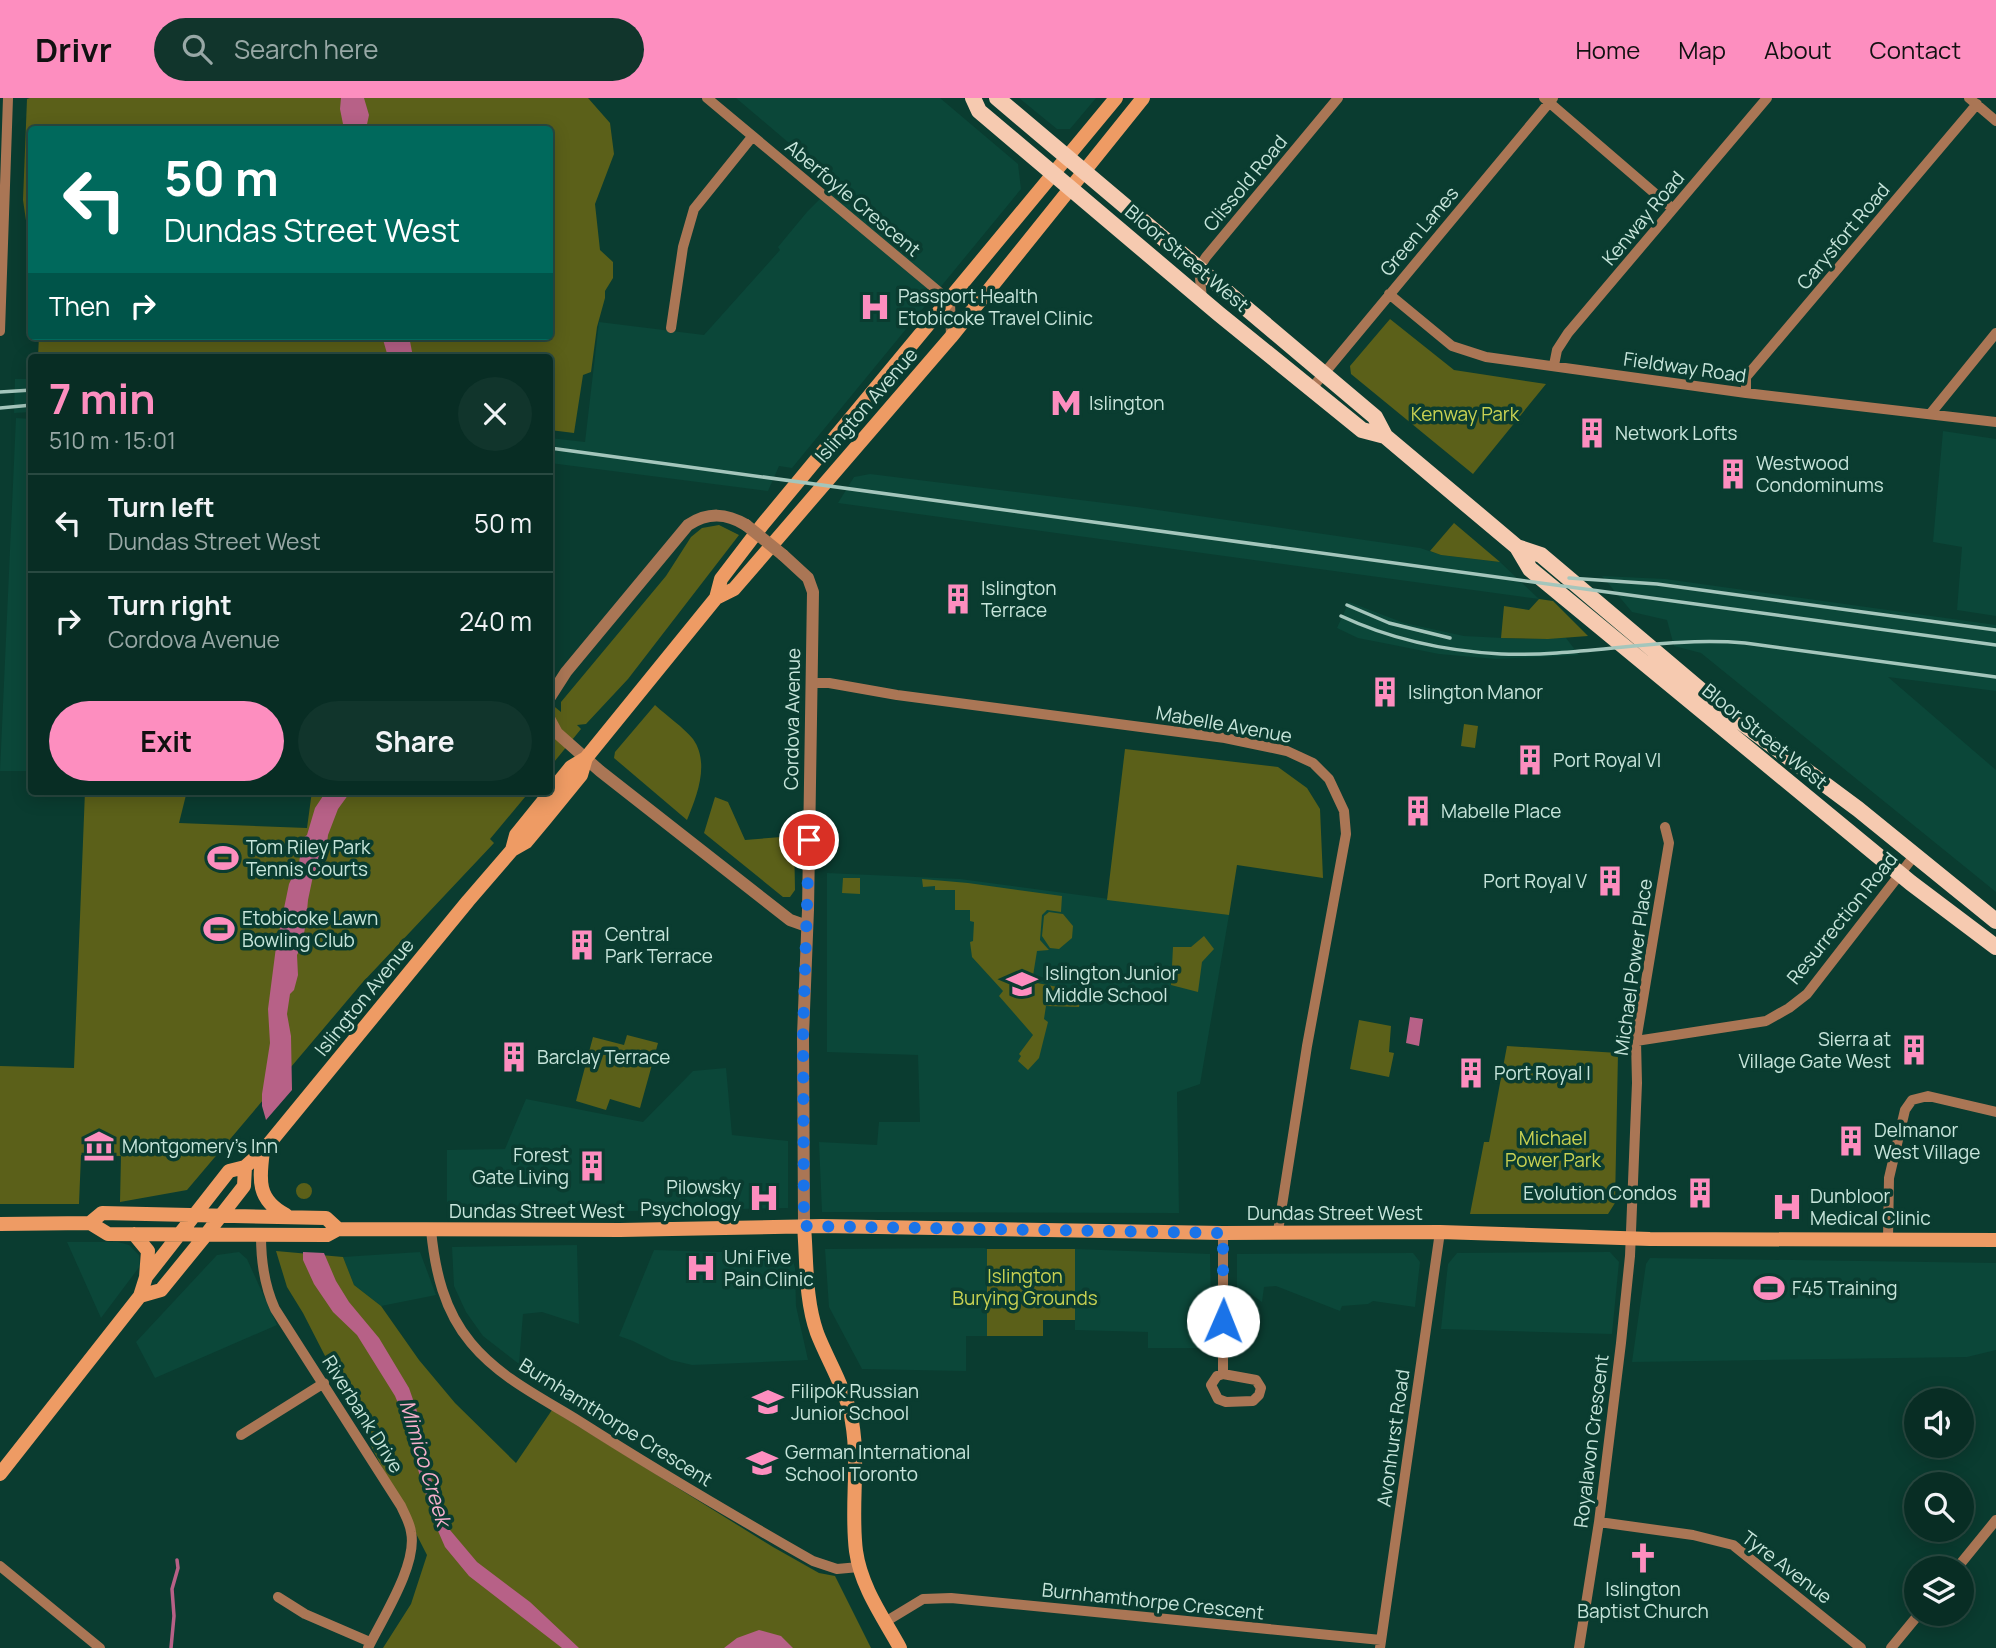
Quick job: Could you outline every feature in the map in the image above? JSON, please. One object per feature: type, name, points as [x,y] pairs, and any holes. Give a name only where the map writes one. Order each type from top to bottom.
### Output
[{"type":"main road","name":"Bloor Street West","points":[[973,98],[978,111],[1202,299],[1362,430],[1385,436]]},
{"type":"main road","name":"Bloor Street West","points":[[997,98],[1375,417],[1385,436],[1517,547],[1530,569],[1899,873],[1996,947]]},
{"type":"main road","name":"Islington Avenue","points":[[716,598],[721,579],[763,524],[1116,98]]},
{"type":"main road","name":"Islington Avenue","points":[[0,1474],[140,1296],[146,1277],[229,1171],[245,1167],[263,1151],[512,850],[526,842],[572,786],[581,775],[586,758],[716,598],[734,589],[951,337],[1143,98]]},
{"type":"main road","points":[[993,244],[1010,261]]},
{"type":"main road","name":"Bloor Street West","points":[[1517,547],[1541,555],[1721,708],[1840,796],[1996,920]]},
{"type":"main road","points":[[263,1151],[259,1177],[263,1194],[274,1209],[287,1216]]},
{"type":"main road","name":"Islington Avenue","points":[[140,1296],[161,1290],[205,1236],[244,1186],[245,1167]]},
{"type":"main road","name":"Dundas Street West","points":[[90,1223],[102,1213],[287,1216],[326,1218],[338,1229]]},
{"type":"main road","name":"Dundas Street West","points":[[0,1224],[90,1223],[108,1234],[205,1236],[327,1235],[338,1229],[662,1230],[804,1226],[1223,1233],[1440,1232],[1632,1238],[1996,1240]]},
{"type":"main road","points":[[804,1226],[810,1310],[817,1334],[847,1401],[856,1449],[855,1527],[859,1567],[868,1590],[900,1648]]},
{"type":"main road","points":[[134,1234],[148,1251],[146,1277]]},
{"type":"street","points":[[0,331],[8,98]]},
{"type":"street","name":"Aberfoyle Crescent","points":[[707,98],[950,301]]},
{"type":"street","name":"Clissold Road","points":[[1199,268],[1338,98]]},
{"type":"street","name":"Kenway Road","points":[[1553,365],[1562,341],[1767,98]]},
{"type":"street","points":[[1549,100],[1673,209]]},
{"type":"street","name":"Green Lanes","points":[[1312,388],[1549,100]]},
{"type":"street","points":[[1973,101],[1996,121]]},
{"type":"street","name":"Carysfort Road","points":[[1746,393],[1746,377],[1973,101]]},
{"type":"street","points":[[671,328],[683,247],[694,209],[752,137]]},
{"type":"street","points":[[1199,268],[1202,299]]},
{"type":"street","name":"Fieldway Road","points":[[1389,294],[1441,339],[1462,351],[1506,360],[1746,393],[1996,422]]},
{"type":"street","points":[[950,301],[951,337]]},
{"type":"street","points":[[1931,413],[1996,333]]},
{"type":"street","name":"Cordova Avenue","points":[[553,692],[566,672],[688,525],[712,515],[727,516],[746,525],[808,578],[813,592],[813,683],[803,1049],[804,1226]]},
{"type":"street","name":"Mabelle Avenue","points":[[813,683],[829,683],[897,695],[1225,738],[1299,755],[1313,762],[1325,774],[1341,801],[1346,834],[1307,1046],[1278,1231]]},
{"type":"street","points":[[553,726],[557,733],[586,758],[790,920],[807,926]]},
{"type":"street","name":"Michael Power Place","points":[[1632,1238],[1636,1041],[1669,843],[1665,827]]},
{"type":"street","name":"Resurrection Road","points":[[1636,1041],[1766,1021],[1789,1008],[1807,994],[1914,856]]},
{"type":"street","points":[[1888,1239],[1889,1178],[1908,1104],[1919,1097],[1928,1097],[1996,1112]]},
{"type":"street","name":"Burnhamthorpe Crescent","points":[[431,1230],[443,1293],[455,1319],[471,1343],[506,1376],[813,1561],[830,1568],[859,1567]]},
{"type":"street","name":"Avonhurst Road","points":[[1380,1644],[1440,1232]]},
{"type":"street","points":[[1223,1233],[1223,1374]]},
{"type":"street","name":"Riverbank Drive","points":[[261,1236],[262,1264],[268,1293],[275,1309],[401,1506],[412,1534],[401,1585],[369,1645]]},
{"type":"street","name":"Royalavon Crescent","points":[[1579,1648],[1599,1522],[1632,1238]]},
{"type":"street","points":[[1223,1374],[1256,1380],[1261,1388],[1259,1395],[1253,1401],[1226,1402],[1218,1399],[1211,1385],[1217,1376],[1223,1374]]},
{"type":"street","points":[[241,1435],[324,1383]]},
{"type":"street","points":[[1966,1556],[1996,1520]]},
{"type":"street","name":"Tyre Avenue","points":[[1599,1522],[1693,1535],[1733,1545],[1861,1648]]},
{"type":"street","points":[[0,1566],[100,1648]]},
{"type":"street","points":[[278,1598],[369,1645]]},
{"type":"street","name":"Burnhamthorpe Crescent","points":[[885,1622],[923,1599],[951,1598],[1380,1644]]},
{"type":"street","points":[[1891,1648],[1909,1626]]},
{"type":"shaded area","points":[[736,98],[940,98],[1018,164],[1021,189],[792,468],[779,466],[768,491],[553,463],[553,438],[585,442],[599,322],[704,335],[780,250],[778,247],[807,212],[836,183]]},
{"type":"shaded area","points":[[1019,98],[1096,98],[1070,129],[1057,129]]},
{"type":"shaded area","points":[[15,379],[28,379],[28,412],[14,413]]},
{"type":"shaded area","points":[[16,418],[28,419],[28,771],[0,771]]},
{"type":"shaded area","points":[[1943,431],[1996,439],[1996,616],[1957,610],[1962,547],[1933,542]]},
{"type":"shaded area","points":[[870,474],[1137,507],[1500,562],[1539,599],[838,503],[854,477]]},
{"type":"shaded area","points":[[1602,576],[1665,579],[1996,625],[1996,691],[1888,677],[1996,770],[1996,892],[1701,653],[1674,646],[1667,620],[1632,612]]},
{"type":"shaded area","points":[[1349,602],[1404,623],[1464,636],[1566,638],[1579,655],[1496,659],[1439,654],[1358,638],[1337,628]]},
{"type":"shaded area","name":"Islington Junior Middle School","points":[[827,873],[960,879],[1229,915],[1200,1084],[1177,1092],[1179,1213],[822,1212],[819,1142],[877,1145],[879,1122],[920,1122],[918,1055],[827,1052]]},
{"type":"shaded area","points":[[726,1068],[732,1135],[788,1141],[788,1208],[627,1211],[447,1205],[447,1150],[505,1149],[526,1099],[643,1122],[693,1071]]},
{"type":"shaded area","points":[[67,1242],[118,1242],[129,1245],[139,1255],[140,1266],[101,1318]]},
{"type":"shaded area","points":[[577,1245],[579,1324],[542,1312],[523,1314],[519,1364],[483,1336],[466,1312],[454,1286],[452,1247]]},
{"type":"shaded area","points":[[825,1249],[987,1249],[987,1336],[966,1336],[966,1371],[862,1369],[829,1307]]},
{"type":"shaded area","points":[[1075,1249],[1210,1254],[1212,1348],[1148,1348],[1148,1332],[1075,1330]]},
{"type":"shaded area","points":[[654,1250],[791,1254],[795,1268],[796,1306],[808,1360],[692,1365],[671,1360],[619,1336]]},
{"type":"shaded area","points":[[239,1252],[247,1259],[277,1325],[155,1378],[136,1342],[217,1255]]},
{"type":"shaded area","points":[[420,1252],[436,1295],[381,1306],[354,1285],[343,1257]]},
{"type":"shaded area","points":[[1610,1252],[1619,1262],[1612,1334],[1441,1329],[1448,1264],[1457,1253]]},
{"type":"shaded area","points":[[1413,1253],[1420,1262],[1415,1307],[1373,1301],[1368,1304],[1342,1306],[1340,1311],[1276,1286],[1264,1287],[1262,1302],[1245,1290],[1237,1290],[1237,1254]]},
{"type":"shaded area","points":[[1650,1258],[1996,1263],[1996,1350],[1967,1357],[1632,1362],[1646,1264]]},
{"type":"green space","points":[[588,98],[610,123],[614,154],[595,204],[600,250],[613,262],[613,278],[605,291],[591,372],[583,375],[574,433],[553,430],[553,354],[38,354],[39,340],[553,340],[553,126],[28,126],[28,234],[23,200],[27,99]]},
{"type":"green space","name":"Kenway Park","points":[[1390,319],[1454,370],[1546,384],[1473,474],[1351,374],[1350,366]]},
{"type":"green space","points":[[1454,523],[1500,562],[1441,555],[1430,551]]},
{"type":"green space","points":[[719,525],[739,535],[628,679],[586,724],[577,725],[581,729],[553,763],[553,705],[561,712],[561,702],[666,576],[691,537],[702,528]]},
{"type":"green space","points":[[1539,599],[1553,601],[1588,636],[1501,638],[1504,606],[1529,610]]},
{"type":"green space","points":[[655,705],[693,739],[701,758],[700,779],[687,820],[614,758],[615,752]]},
{"type":"green space","points":[[1464,724],[1478,726],[1475,748],[1461,746]]},
{"type":"green space","points":[[1125,749],[1278,767],[1307,788],[1320,809],[1323,878],[1237,865],[1229,915],[1107,900]]},
{"type":"green space","points":[[85,795],[186,795],[179,823],[307,828],[311,795],[527,795],[490,839],[494,843],[362,983],[187,1190],[120,1202],[121,1156],[81,1155],[79,1204],[0,1204],[0,1066],[74,1068]]},
{"type":"green space","points":[[715,797],[728,802],[745,840],[794,836],[795,890],[790,897],[783,897],[704,833]]},
{"type":"green space","points":[[843,878],[860,878],[860,894],[842,893]]},
{"type":"green space","points":[[922,879],[1062,896],[1061,912],[1047,910],[1042,915],[1040,940],[1049,950],[1037,951],[1032,982],[1083,992],[1079,1007],[1046,1006],[1044,1019],[1048,1022],[1039,1058],[1028,1070],[1018,1061],[1021,1056],[1019,1054],[1033,1035],[999,996],[1003,991],[972,957],[970,942],[973,941],[974,922],[970,921],[970,910],[955,910],[955,890],[935,890],[935,886],[923,887]]},
{"type":"green space","points":[[1049,912],[1063,914],[1073,926],[1072,938],[1059,949],[1050,948],[1042,936],[1044,916]]},
{"type":"green space","points":[[1204,936],[1214,949],[1202,962],[1198,992],[1171,985],[1173,947],[1191,947]]},
{"type":"green space","points":[[1359,1020],[1391,1026],[1389,1052],[1394,1053],[1389,1077],[1350,1069]]},
{"type":"green space","points":[[627,1035],[658,1043],[640,1108],[610,1099],[606,1110],[576,1101],[593,1037],[624,1045]]},
{"type":"green space","name":"Michael Power Park","points":[[1507,1046],[1618,1053],[1615,1203],[1608,1214],[1470,1214],[1484,1142],[1489,1142]]},
{"type":"green space","points":[[304,1183],[312,1191],[304,1199],[296,1191]]},
{"type":"green space","name":"Islington Burying Grounds","points":[[987,1249],[1075,1249],[1075,1320],[1043,1320],[1043,1336],[987,1336]]},
{"type":"green space","points":[[276,1251],[343,1257],[354,1285],[381,1306],[419,1360],[455,1403],[516,1463],[552,1410],[773,1547],[819,1573],[835,1576],[871,1648],[383,1648],[411,1604],[427,1555],[303,1313],[287,1287]]},
{"type":"water","points":[[341,98],[364,98],[369,115],[367,126],[343,126]]},
{"type":"water","points":[[383,340],[410,340],[412,354],[387,354]]},
{"type":"water","points":[[324,795],[348,795],[338,809],[313,876],[302,945],[297,955],[298,975],[294,990],[290,994],[287,1014],[291,1036],[292,1090],[266,1120],[262,1094],[270,1043],[268,1009],[276,947],[289,884],[299,863],[303,838],[307,835],[315,808]]},
{"type":"water","points":[[1410,1017],[1423,1019],[1419,1046],[1406,1043]]},
{"type":"water","name":"Mimico Creek","points":[[303,1252],[324,1253],[349,1302],[379,1338],[409,1388],[417,1411],[432,1482],[450,1530],[477,1562],[530,1602],[579,1648],[562,1648],[469,1576],[445,1547],[435,1524],[405,1420],[395,1396],[357,1335],[333,1312],[314,1284],[303,1260]]},
{"type":"water","points":[[759,1630],[781,1636],[793,1648],[724,1648],[737,1638]]},
{"type":"waterway","points":[[171,1648],[174,1616],[172,1589],[178,1568],[177,1560]]},
{"type":"railway","points":[[0,392],[28,390]]},
{"type":"railway","points":[[0,408],[28,405]]},
{"type":"railway","points":[[553,448],[1996,645]]},
{"type":"railway","points":[[1569,578],[1657,584],[1996,630]]},
{"type":"railway","points":[[1347,605],[1389,623],[1450,638]]},
{"type":"railway","points":[[1341,616],[1379,631],[1439,647],[1501,654],[1562,653],[1684,642],[1745,643],[1996,677]]},
{"type":"place","name":"Passport Health Etobicoke Travel Clinic","points":[[875,307]]},
{"type":"place","name":"Islington","points":[[1066,403]]},
{"type":"place","name":"Network Lofts","points":[[1592,433]]},
{"type":"place","name":"Westwood Condominums","points":[[1733,474]]},
{"type":"place","name":"Islington Terrace","points":[[958,599]]},
{"type":"place","name":"Islington Manor","points":[[1385,692]]},
{"type":"place","name":"Port Royal VI","points":[[1530,760]]},
{"type":"place","name":"Mabelle Place","points":[[1418,811]]},
{"type":"place","name":"Tom Riley Park Tennis Courts","points":[[223,858]]},
{"type":"place","name":"Port Royal V","points":[[1610,881]]},
{"type":"place","name":"Etobicoke Lawn Bowling Club","points":[[219,929]]},
{"type":"place","name":"Central Park Terrace","points":[[582,945]]},
{"type":"place","name":"Islington Junior Middle School","points":[[1022,984]]},
{"type":"place","name":"Sierra at Village Gate West","points":[[1914,1050]]},
{"type":"place","name":"Barclay Terrace","points":[[514,1057]]},
{"type":"place","name":"Port Royal I","points":[[1471,1073]]},
{"type":"place","name":"Delmanor West Village","points":[[1851,1141]]},
{"type":"place","name":"Montgomery's Inn","points":[[99,1146]]},
{"type":"place","name":"Forest Gate Living","points":[[592,1166]]},
{"type":"place","name":"Evolution Condos","points":[[1700,1193]]},
{"type":"place","name":"Pilowsky Psychology","points":[[764,1198]]},
{"type":"place","name":"Dunbloor Medical Clinic","points":[[1787,1207]]},
{"type":"place","name":"Uni Five Pain Clinic","points":[[701,1268]]},
{"type":"place","name":"F45 Training","points":[[1769,1288]]},
{"type":"place","name":"Filipok Russian Junior School","points":[[768,1402]]},
{"type":"place","name":"German International School Toronto","points":[[762,1463]]},
{"type":"place","name":"Islington Baptist Church","points":[[1643,1558]]},
{"type":"route","points":[[809,840],[803,1035],[804,1226],[1223,1233],[1223,1321]]}]
